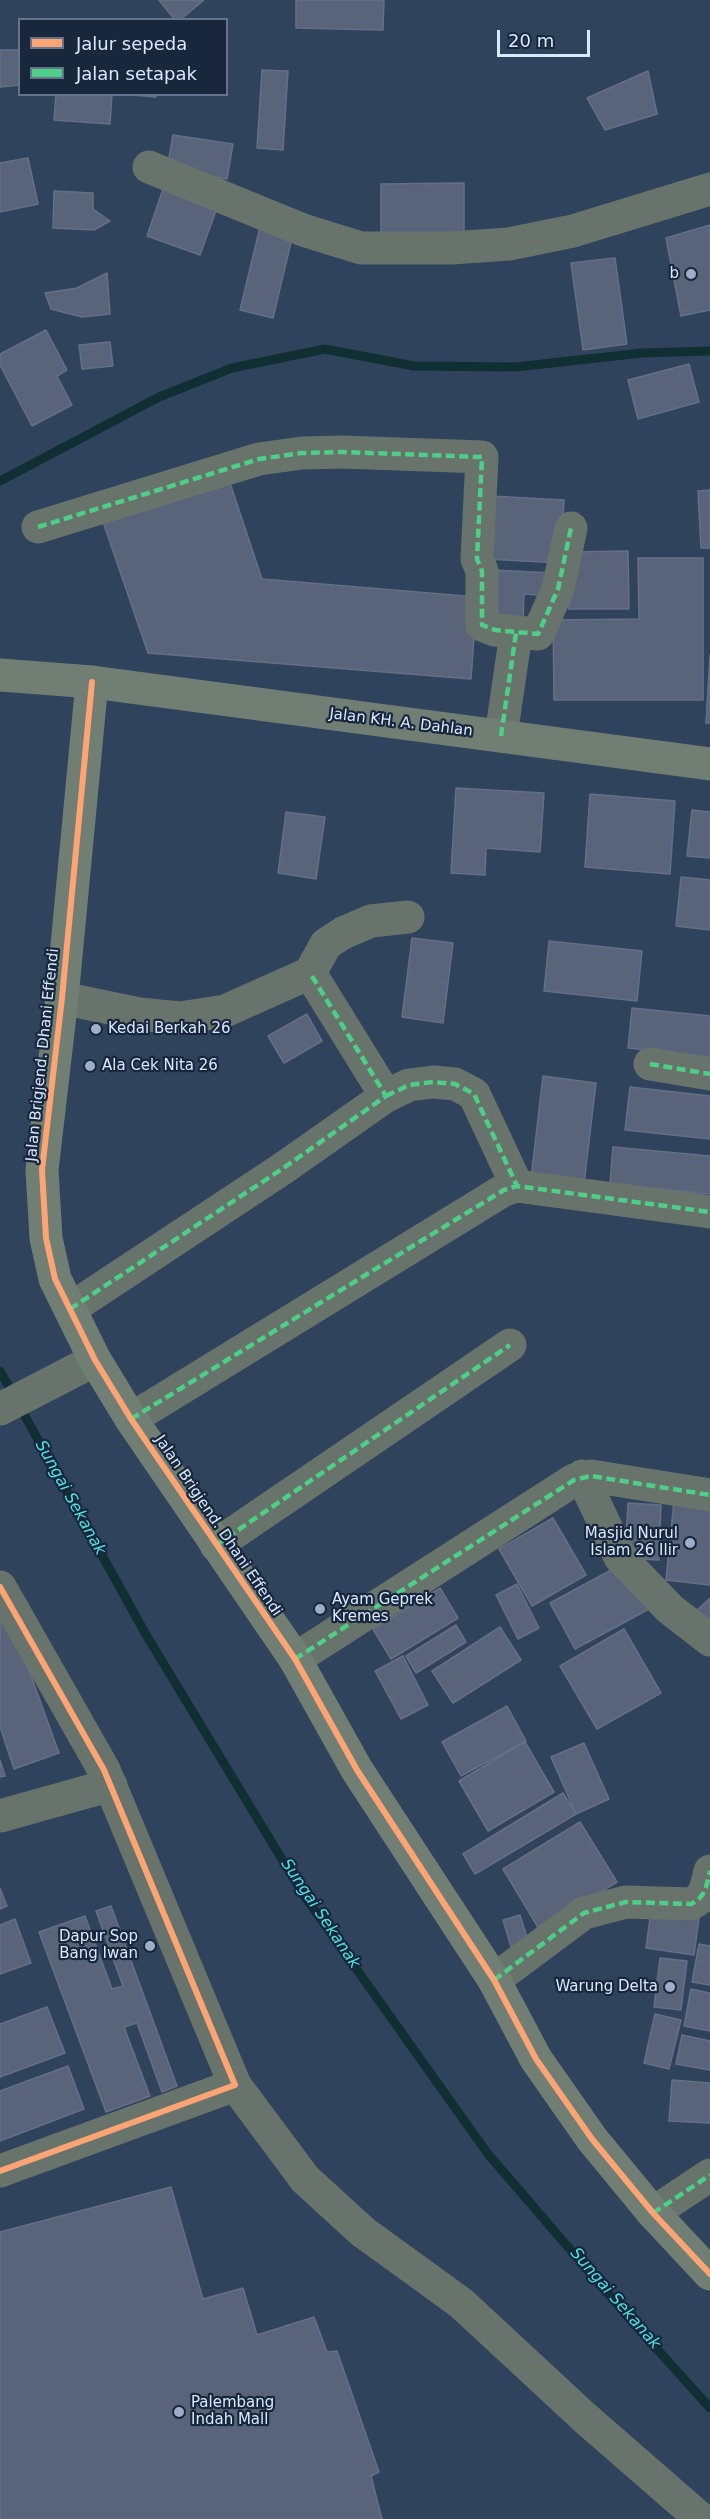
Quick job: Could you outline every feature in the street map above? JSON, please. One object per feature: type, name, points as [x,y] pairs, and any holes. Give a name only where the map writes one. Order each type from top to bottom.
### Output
[{"type":"street","points":[[149,167],[303,231],[361,248],[451,248],[509,244],[573,231],[710,189]]},
{"type":"street","points":[[38,527],[259,459],[302,453],[342,452],[482,457],[477,559],[482,572],[483,625],[495,630],[538,634],[558,589],[570,528]]},
{"type":"street","points":[[501,736],[516,633]]},
{"type":"street","name":"Jalan KH. A. Dahlan","points":[[0,675],[92,682],[710,764]]},
{"type":"street","name":"Jalan Brigjend. Dhani Effendi","points":[[92,682],[62,998],[42,1170],[48,1248],[55,1279],[95,1360],[131,1419],[295,1659],[357,1770],[494,1980],[536,2059],[591,2139],[653,2213],[710,2274]]},
{"type":"street","points":[[62,998],[139,1014],[180,1018],[225,1011],[310,973],[327,944],[343,933],[371,921],[408,917]]},
{"type":"street","points":[[310,973],[386,1096]]},
{"type":"street","points":[[650,1064],[710,1074]]},
{"type":"street","points":[[70,1309],[282,1169],[386,1096],[409,1085],[433,1082],[455,1084],[474,1094],[517,1186]]},
{"type":"street","points":[[131,1419],[489,1198],[517,1186],[710,1212]]},
{"type":"street","points":[[216,1545],[510,1345]]},
{"type":"street","points":[[0,1409],[95,1360]]},
{"type":"street","points":[[295,1659],[582,1476],[710,1495]]},
{"type":"street","points":[[582,1476],[620,1557],[670,1609],[710,1640]]},
{"type":"street","points":[[0,1587],[111,1785],[235,2085],[305,2179],[363,2232],[461,2303],[585,2418],[701,2519]]},
{"type":"street","points":[[0,1816],[111,1785]]},
{"type":"street","points":[[494,1980],[584,1913],[626,1902],[691,1904],[700,1900],[704,1895],[710,1871]]},
{"type":"street","points":[[0,2171],[235,2085]]},
{"type":"street","points":[[653,2213],[710,2175]]},
{"type":"building","points":[[159,0],[204,0],[182,18],[173,18]]},
{"type":"building","points":[[296,0],[384,0],[383,30],[296,28]]},
{"type":"building","points":[[0,50],[18,50],[18,85],[0,87]]},
{"type":"building","points":[[262,70],[288,71],[283,150],[257,148]]},
{"type":"building","points":[[648,71],[657,114],[605,130],[587,98]]},
{"type":"building","points":[[56,96],[112,96],[110,124],[54,120]]},
{"type":"building","points":[[173,135],[233,144],[227,179],[167,169]]},
{"type":"building","points":[[28,158],[38,204],[0,212],[0,163]]},
{"type":"building","points":[[464,183],[464,240],[381,240],[381,184]]},
{"type":"building","points":[[164,186],[218,205],[200,255],[147,236]]},
{"type":"building","points":[[54,191],[93,193],[93,209],[110,221],[94,230],[53,228]]},
{"type":"building","name":"b","points":[[710,225],[710,310],[681,316],[666,238]]},
{"type":"building","points":[[260,227],[293,234],[273,318],[240,310]]},
{"type":"building","points":[[615,258],[627,344],[583,350],[571,263]]},
{"type":"building","points":[[107,273],[110,314],[82,317],[51,309],[45,293],[77,288]]},
{"type":"building","points":[[46,330],[67,370],[57,376],[72,405],[32,426],[0,365],[0,354]]},
{"type":"building","points":[[110,342],[113,366],[82,369],[79,345]]},
{"type":"building","points":[[689,364],[699,402],[638,419],[628,380]]},
{"type":"building","points":[[228,477],[262,579],[477,597],[471,679],[148,653],[102,519]]},
{"type":"building","points":[[710,490],[710,548],[701,548],[698,491]]},
{"type":"building","points":[[490,496],[564,500],[561,563],[486,559]]},
{"type":"building","points":[[628,551],[629,609],[569,609],[568,552]]},
{"type":"building","points":[[638,558],[703,558],[703,700],[554,700],[553,620],[639,619]]},
{"type":"building","points":[[493,570],[553,573],[551,596],[524,594],[523,624],[489,622]]},
{"type":"building","points":[[710,655],[710,723],[706,723]]},
{"type":"building","points":[[456,788],[544,793],[540,852],[486,848],[485,875],[451,873]]},
{"type":"building","points":[[590,794],[675,801],[670,874],[585,867]]},
{"type":"building","points":[[692,810],[710,812],[710,858],[687,856]]},
{"type":"building","points":[[286,812],[325,817],[316,879],[278,873]]},
{"type":"building","points":[[681,877],[710,880],[710,930],[676,926]]},
{"type":"building","points":[[412,938],[453,943],[443,1023],[402,1017]]},
{"type":"building","points":[[549,941],[642,951],[637,1001],[544,991]]},
{"type":"building","points":[[632,1008],[710,1016],[710,1057],[628,1048]]},
{"type":"building","points":[[307,1014],[322,1041],[284,1063],[268,1036]]},
{"type":"building","points":[[543,1076],[596,1083],[584,1184],[531,1178]]},
{"type":"building","points":[[630,1087],[710,1096],[710,1139],[625,1130]]},
{"type":"building","points":[[613,1147],[710,1156],[710,1194],[610,1184]]},
{"type":"building","name":"Masjid Nurul Islam 26 Ilir","points":[[674,1501],[710,1505],[710,1585],[666,1580]]},
{"type":"building","points":[[628,1503],[661,1505],[659,1560],[625,1558]]},
{"type":"building","points":[[553,1518],[586,1575],[532,1606],[499,1549]]},
{"type":"building","points":[[624,1563],[649,1609],[575,1649],[550,1603]]},
{"type":"building","points":[[517,1584],[539,1628],[518,1639],[496,1595]]},
{"type":"building","points":[[440,1588],[458,1618],[391,1659],[373,1629]]},
{"type":"building","points":[[0,1590],[59,1753],[14,1769],[0,1727]]},
{"type":"building","points":[[710,1598],[710,1627],[695,1612]]},
{"type":"building","points":[[456,1625],[466,1642],[416,1673],[406,1656]]},
{"type":"building","points":[[500,1627],[521,1660],[453,1703],[432,1671]]},
{"type":"building","points":[[624,1629],[661,1693],[597,1729],[560,1666]]},
{"type":"building","points":[[403,1656],[428,1705],[401,1719],[375,1671]]},
{"type":"building","points":[[507,1706],[526,1741],[461,1776],[442,1742]]},
{"type":"building","points":[[525,1742],[554,1792],[488,1831],[459,1781]]},
{"type":"building","points":[[584,1743],[609,1799],[576,1814],[551,1757]]},
{"type":"building","points":[[0,1760],[5,1776],[0,1777]]},
{"type":"building","points":[[563,1793],[576,1814],[475,1874],[463,1854]]},
{"type":"building","points":[[580,1822],[617,1882],[539,1929],[503,1869]]},
{"type":"building","points":[[0,1888],[7,1906],[0,1909]]},
{"type":"building","points":[[111,1906],[177,2086],[162,2092],[137,2023],[124,2027],[150,2096],[106,2112],[39,1932],[85,1916],[112,1989],[123,1986],[96,1911]]},
{"type":"building","points":[[651,1911],[699,1918],[694,1955],[646,1948]]},
{"type":"building","points":[[520,1915],[529,1944],[512,1950],[503,1920]]},
{"type":"building","points":[[15,1919],[31,1963],[0,1974],[0,1925]]},
{"type":"building","points":[[699,1944],[710,1946],[710,1985],[692,1982]]},
{"type":"building","points":[[660,1958],[687,1961],[681,2010],[654,2007]]},
{"type":"building","points":[[691,1989],[710,1993],[710,2031],[684,2026]]},
{"type":"building","points":[[47,2007],[65,2053],[0,2077],[0,2024]]},
{"type":"building","points":[[655,2014],[681,2020],[669,2069],[644,2063]]},
{"type":"building","points":[[682,2035],[710,2041],[710,2070],[676,2064]]},
{"type":"building","points":[[68,2066],[84,2109],[0,2141],[0,2091]]},
{"type":"building","points":[[672,2080],[710,2083],[710,2123],[669,2121]]},
{"type":"building","name":"Palembang Indah Mall","points":[[171,2187],[203,2299],[243,2288],[257,2335],[314,2317],[327,2352],[337,2351],[379,2472],[371,2476],[382,2519],[0,2519],[0,2232]]},
{"type":"waterway","points":[[0,481],[159,397],[232,368],[325,349],[414,366],[515,367],[642,353],[710,351]]},
{"type":"waterway","name":"Sungai Sekanak","points":[[0,1371],[145,1633],[303,1894],[488,2154],[710,2408]]},
{"type":"marked path","points":[[38,527],[259,459],[302,453],[342,452],[482,457],[477,559],[482,571],[482,625],[495,630],[538,634],[558,589],[571,528]]},
{"type":"marked path","points":[[501,736],[516,633]]},
{"type":"marked path","points":[[70,1309],[282,1169],[386,1096],[310,973]]},
{"type":"marked path","points":[[650,1064],[710,1074]]},
{"type":"marked path","points":[[386,1096],[409,1085],[433,1082],[455,1084],[474,1094],[517,1186]]},
{"type":"marked path","points":[[131,1419],[504,1190],[517,1186],[710,1212]]},
{"type":"marked path","points":[[216,1545],[510,1345]]},
{"type":"marked path","points":[[295,1659],[574,1480],[591,1476],[710,1495]]},
{"type":"marked path","points":[[494,1980],[584,1913],[626,1902],[691,1904],[703,1894],[710,1871]]},
{"type":"marked path","points":[[653,2213],[710,2175]]},
{"type":"cycle path","points":[[92,682],[62,998],[42,1170],[46,1238],[55,1279],[95,1360],[131,1419],[295,1659],[357,1770],[494,1980],[536,2059],[592,2139],[653,2213],[710,2274]]},
{"type":"cycle path","points":[[0,1587],[104,1770],[235,2085],[0,2171]]},
{"type":"place","name":"b","points":[[691,274]]},
{"type":"place","name":"Kedai Berkah 26","points":[[96,1029]]},
{"type":"place","name":"Ala Cek Nita 26","points":[[90,1066]]},
{"type":"place","name":"Masjid Nurul Islam 26 Ilir","points":[[690,1543]]},
{"type":"place","name":"Ayam Geprek Kremes","points":[[320,1609]]},
{"type":"place","name":"Dapur Sop Bang Iwan","points":[[150,1946]]},
{"type":"place","name":"Warung Delta","points":[[670,1987]]},
{"type":"place","name":"Palembang Indah Mall","points":[[179,2412]]}]
